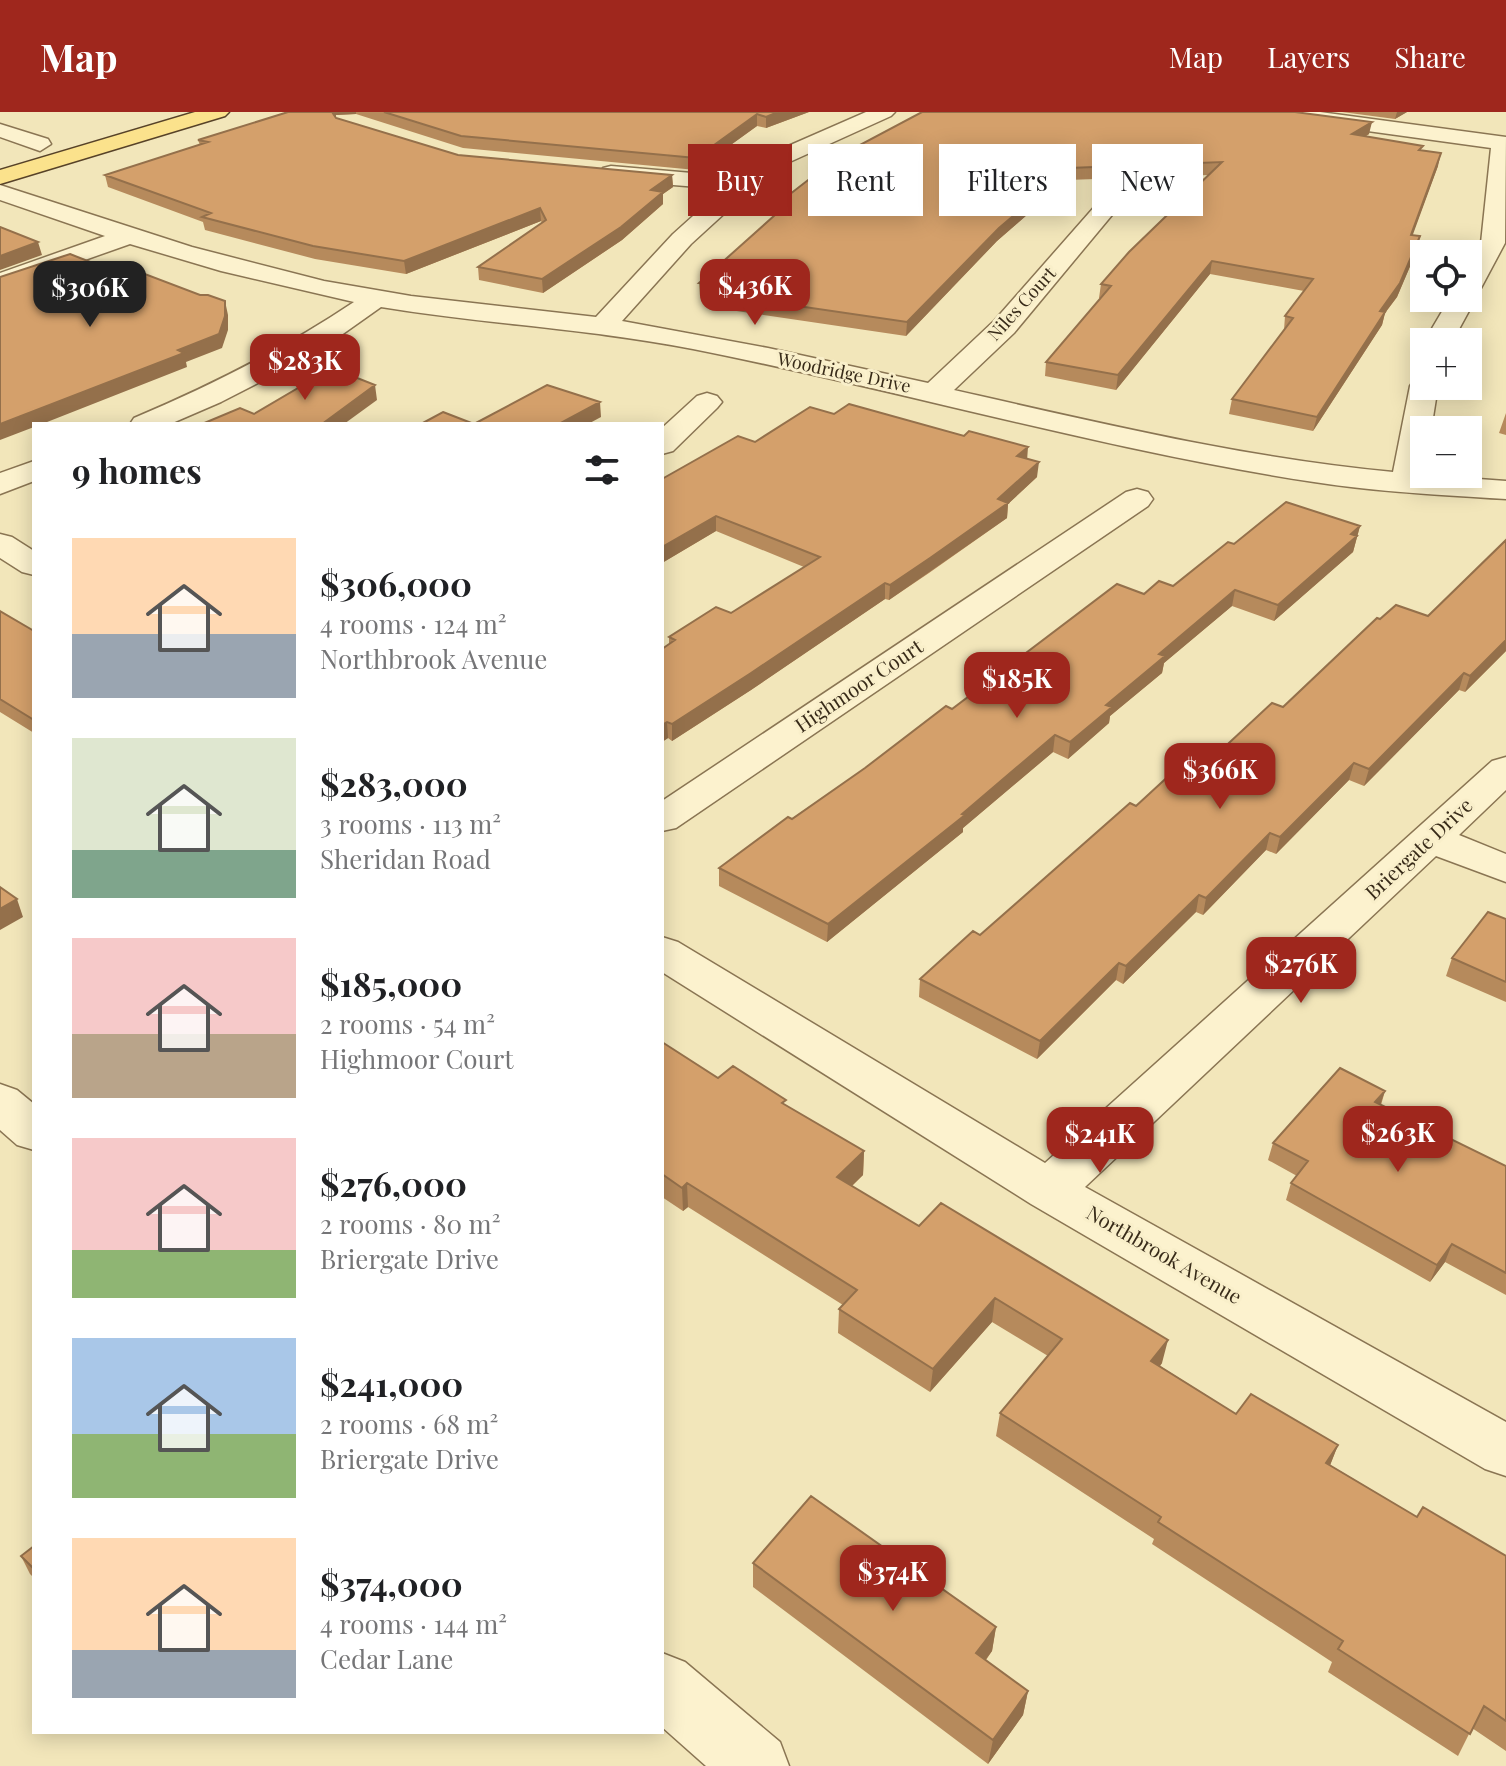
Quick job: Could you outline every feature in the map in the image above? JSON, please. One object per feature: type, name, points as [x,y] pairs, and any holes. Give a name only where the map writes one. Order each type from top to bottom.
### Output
[{"type":"main road","points":[[0,156],[145,112]]},
{"type":"main road","points":[[0,177],[218,112]]},
{"type":"street","points":[[792,153],[884,112]]},
{"type":"street","points":[[1273,112],[1502,143],[1493,243],[1482,263]]},
{"type":"street","points":[[0,130],[40,144]]},
{"type":"street","points":[[583,170],[688,179]]},
{"type":"street","name":"Woodridge Drive","points":[[0,192],[128,236],[283,281],[376,299],[603,326],[689,340],[1131,438],[1263,464],[1407,484],[1506,490]]},
{"type":"street","points":[[603,326],[682,239],[708,216]]},
{"type":"street","name":"Niles Court","points":[[934,393],[1004,327],[1099,216]]},
{"type":"street","points":[[0,282],[128,236]]},
{"type":"street","points":[[150,422],[211,396],[306,347],[376,299]]},
{"type":"street","points":[[1407,484],[1422,400]]},
{"type":"street","points":[[664,443],[707,402]]},
{"type":"street","points":[[0,485],[32,471]]},
{"type":"street","name":"Highmoor Court","points":[[664,818],[1137,499]]},
{"type":"street","points":[[0,544],[32,564]]},
{"type":"street","name":"Briergate Drive","points":[[1049,1190],[1506,769]]},
{"type":"street","points":[[1431,839],[1506,869]]},
{"type":"street","name":"Northbrook Avenue","points":[[664,953],[1049,1190],[1506,1451]]},
{"type":"street","points":[[0,1102],[32,1130]]},
{"type":"street","points":[[664,1686],[756,1766]]},
{"type":"building","points":[[288,112],[332,112],[336,118],[458,155],[672,175],[651,190],[663,192],[621,227],[542,279],[478,267],[546,220],[540,208],[404,261],[313,246],[202,217],[211,213],[105,175],[208,142],[198,140]]},
{"type":"building","points":[[384,112],[778,112],[766,117],[757,114],[715,144],[688,144],[688,157],[461,136]]},
{"type":"building","points":[[922,112],[1295,112],[1372,122],[1352,134],[1423,146],[1419,150],[1441,153],[1411,235],[1420,236],[1418,240],[1410,240],[1410,260],[1400,283],[1380,311],[1385,312],[1317,417],[1232,399],[1293,318],[1285,316],[1313,279],[1212,261],[1118,375],[1046,362],[1111,286],[1101,284],[1166,216],[1203,216],[1203,180],[1222,162],[1203,163],[1203,144],[1092,144],[1092,167],[1076,168],[1076,144],[939,144],[939,216],[1013,216],[907,322],[709,293],[717,285],[699,283],[774,216],[792,216],[792,193],[808,180],[808,216],[923,216],[923,144],[862,144]]},
{"type":"building","points":[[0,227],[38,242],[0,256]]},
{"type":"building","points":[[70,254],[103,267],[116,263],[200,295],[225,301],[225,316],[219,334],[178,350],[184,353],[0,424],[0,277]]},
{"type":"building","points":[[332,368],[375,385],[325,422],[207,422],[240,408],[254,414]]},
{"type":"building","points":[[547,385],[600,402],[563,422],[478,422]]},
{"type":"building","points":[[849,404],[964,436],[969,431],[1028,447],[1017,456],[1039,462],[998,499],[1008,503],[930,558],[890,585],[885,583],[672,724],[664,724],[664,648],[675,640],[669,637],[716,607],[731,613],[820,557],[716,516],[664,546],[664,478],[738,436],[755,442],[810,407],[834,414]]},
{"type":"building","points":[[443,412],[469,422],[425,422]]},
{"type":"building","points":[[1286,502],[1360,526],[1351,534],[1357,536],[1278,605],[1235,590],[1159,654],[1165,656],[1106,705],[1112,707],[1070,742],[1055,735],[962,814],[965,815],[828,924],[719,868],[788,817],[792,819],[865,768],[946,706],[952,709],[1117,584],[1144,594],[1159,581],[1173,586],[1228,542],[1234,544]]},
{"type":"building","points":[[1506,540],[1506,640],[1470,676],[1464,673],[1369,769],[1354,763],[1280,837],[1270,833],[1206,898],[1199,895],[1126,966],[1119,963],[1040,1041],[920,979],[973,931],[980,935],[1130,803],[1136,806],[1199,748],[1216,755],[1272,703],[1283,707],[1377,618],[1380,619],[1396,605],[1428,616]]},
{"type":"building","points":[[0,611],[32,630],[32,719],[0,699]]},
{"type":"building","points":[[0,887],[17,899],[0,909]]},
{"type":"building","points":[[1488,912],[1506,919],[1506,982],[1452,958]]},
{"type":"building","points":[[664,1043],[718,1078],[733,1066],[786,1100],[782,1103],[864,1151],[837,1177],[919,1226],[941,1203],[1168,1340],[1151,1361],[1236,1414],[1251,1394],[1338,1445],[1326,1463],[1417,1517],[1423,1507],[1506,1556],[1506,1721],[1484,1706],[1470,1734],[1338,1649],[1343,1641],[1158,1522],[1161,1517],[1000,1413],[1062,1339],[995,1298],[933,1369],[839,1309],[857,1290],[687,1183],[682,1188],[664,1175]]},
{"type":"building","points":[[1340,1068],[1385,1091],[1375,1102],[1506,1166],[1506,1273],[1452,1244],[1437,1265],[1291,1183],[1308,1161],[1273,1143]]},
{"type":"building","points":[[811,1496],[996,1627],[976,1653],[1028,1691],[993,1740],[753,1563]]},
{"type":"building","points":[[32,1548],[32,1567],[21,1556]]}]
